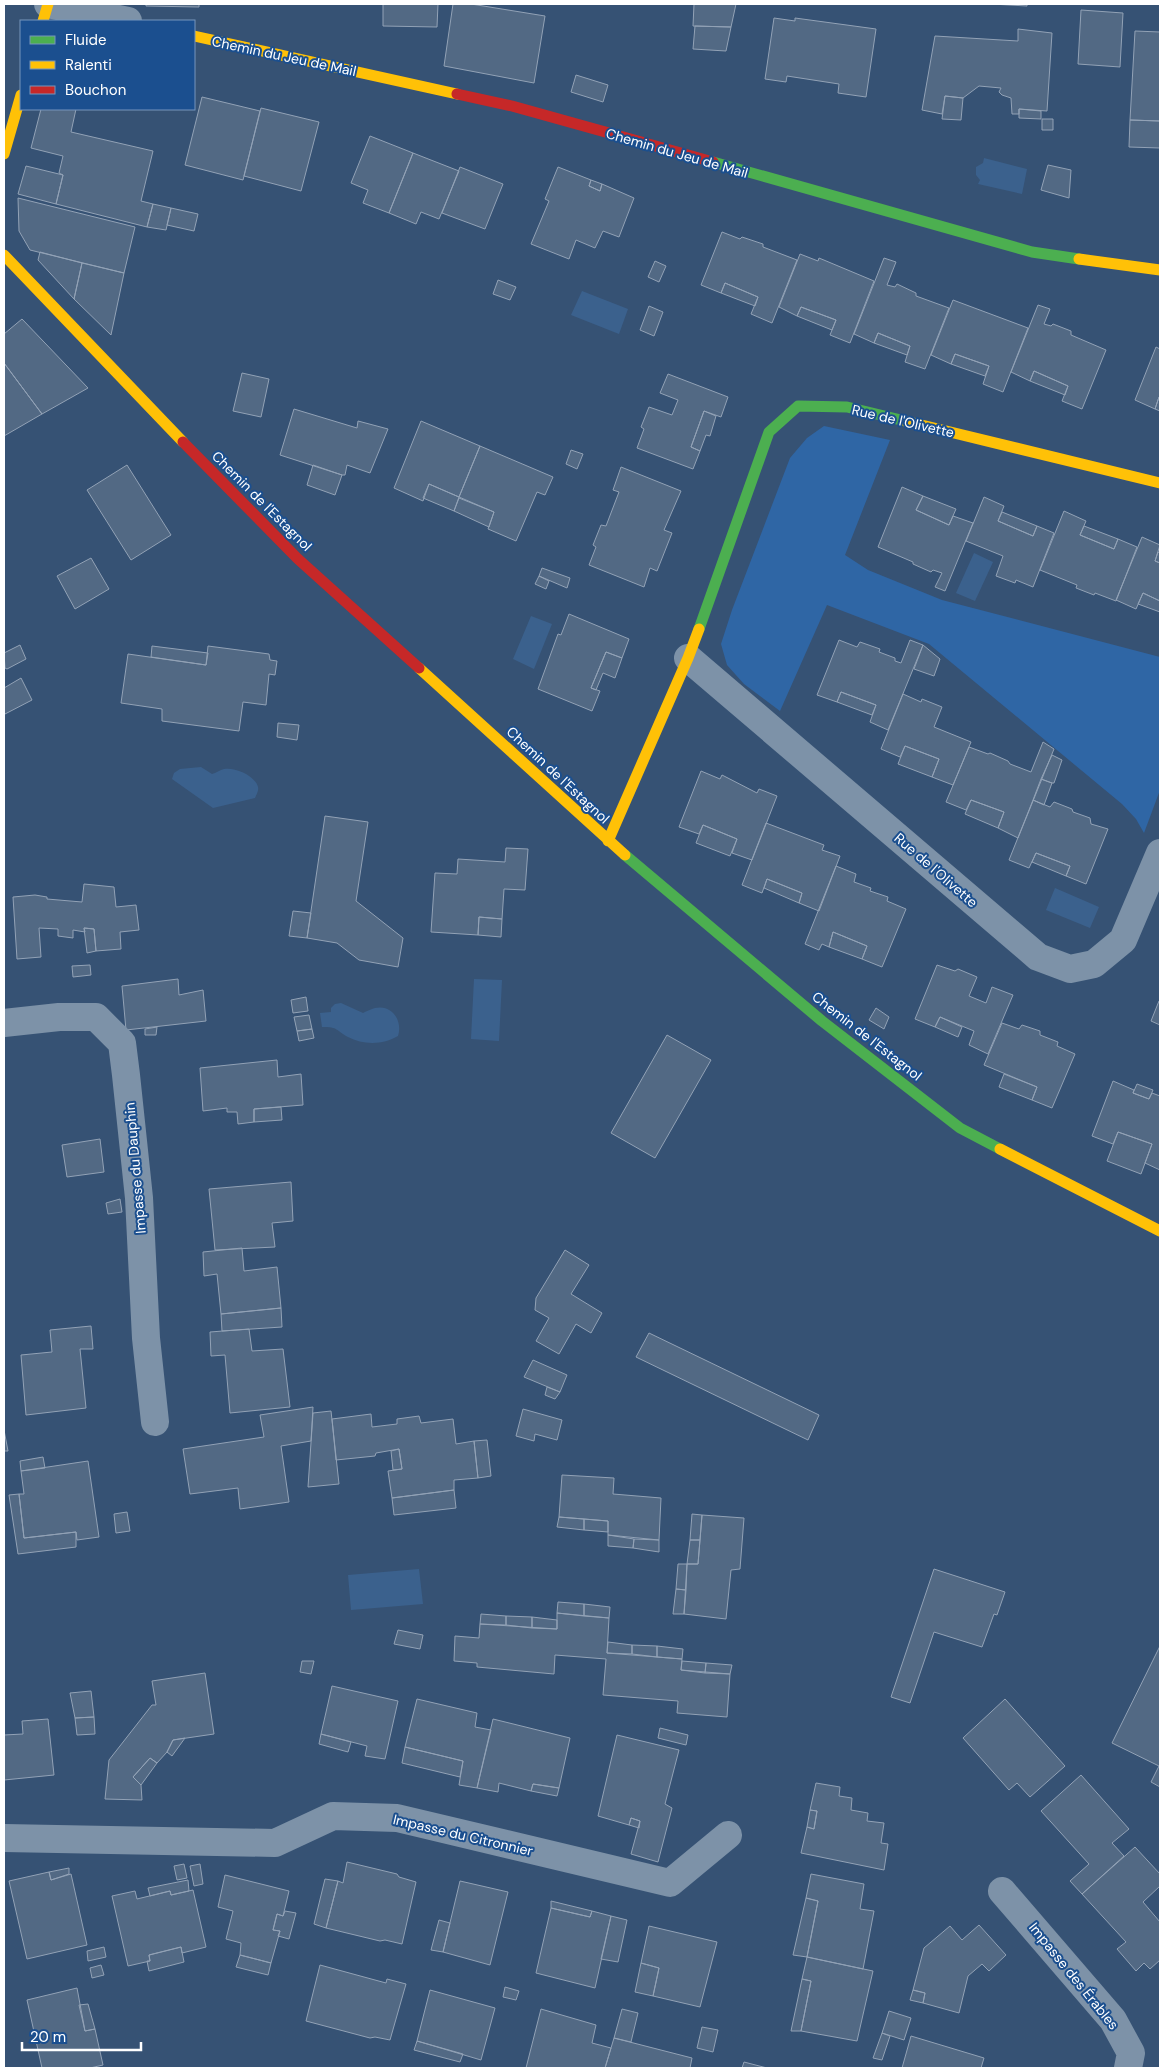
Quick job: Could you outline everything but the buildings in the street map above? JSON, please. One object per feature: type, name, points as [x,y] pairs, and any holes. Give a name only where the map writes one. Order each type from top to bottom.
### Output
[{"type":"street","points":[[43,20],[48,4],[123,20]]},
{"type":"street","name":"Chemin du Jeu de Mail","points":[[195,36],[512,106],[1032,252],[1160,270]]},
{"type":"street","points":[[4,154],[20,98]]},
{"type":"street","name":"Chemin de l'Estagnol","points":[[4,255],[134,393],[298,559],[440,686],[608,841],[822,1021],[960,1128],[1160,1231]]},
{"type":"street","name":"Rue de l'Olivette","points":[[608,841],[688,658],[769,432],[798,406],[847,407],[1160,483]]},
{"type":"street","name":"Rue de l'Olivette","points":[[688,658],[1038,957],[1070,969],[1094,964],[1123,940],[1160,853]]},
{"type":"street","name":"Impasse du Dauphin","points":[[4,1023],[96,1017],[122,1043],[139,1198],[146,1338],[155,1422]]},
{"type":"street","name":"Impasse du Citronnier","points":[[4,1838],[275,1843],[334,1816],[397,1818],[670,1883],[728,1835]]},
{"type":"street","name":"Impasse des Érables","points":[[1002,1891],[1113,2020],[1131,2053],[1128,2068]]},
{"type":"shaded area","points":[[984,158],[1027,169],[1022,194],[978,184],[980,180],[976,175],[976,167],[983,163]]},
{"type":"shaded area","points":[[582,291],[628,309],[619,334],[571,315]]},
{"type":"shaded area","points":[[824,426],[890,440],[845,555],[868,570],[942,600],[1160,657],[1160,790],[1144,833],[1136,819],[1122,804],[929,644],[827,605],[780,711],[744,684],[727,665],[721,644],[732,610],[790,458],[807,438]]},
{"type":"shaded area","points":[[974,553],[993,562],[975,601],[956,593]]},
{"type":"shaded area","points":[[531,616],[552,624],[534,669],[513,659]]},
{"type":"shaded area","points":[[201,767],[212,774],[222,769],[228,769],[249,776],[258,787],[255,798],[213,808],[172,779],[174,773],[180,769]]},
{"type":"shaded area","points":[[1055,888],[1099,907],[1090,928],[1046,910]]},
{"type":"shaded area","points":[[474,979],[502,980],[499,1041],[471,1039]]},
{"type":"shaded area","points":[[341,1003],[363,1013],[381,1007],[391,1011],[399,1025],[398,1036],[386,1041],[366,1043],[354,1040],[334,1028],[322,1027],[320,1013],[331,1012],[331,1008],[335,1004]]},
{"type":"shaded area","points":[[419,1569],[423,1604],[351,1610],[348,1575]]},
{"type":"traffic: fast","points":[[713,162],[1032,252],[1079,259]]},
{"type":"traffic: fast","points":[[699,629],[769,432],[798,406],[847,407],[905,421]]},
{"type":"traffic: fast","points":[[625,855],[822,1021],[960,1128],[1000,1149]]},
{"type":"traffic: slow","points":[[43,20],[48,4]]},
{"type":"traffic: slow","points":[[195,36],[457,94]]},
{"type":"traffic: slow","points":[[4,154],[20,98]]},
{"type":"traffic: slow","points":[[4,255],[183,442]]},
{"type":"traffic: slow","points":[[1079,259],[1160,270]]},
{"type":"traffic: slow","points":[[905,421],[1160,483]]},
{"type":"traffic: slow","points":[[608,841],[699,629]]},
{"type":"traffic: slow","points":[[419,668],[625,855]]},
{"type":"traffic: slow","points":[[1000,1149],[1160,1231]]},
{"type":"traffic: jam","points":[[457,94],[512,106],[713,162]]},
{"type":"traffic: jam","points":[[183,442],[298,559],[419,668]]}]
